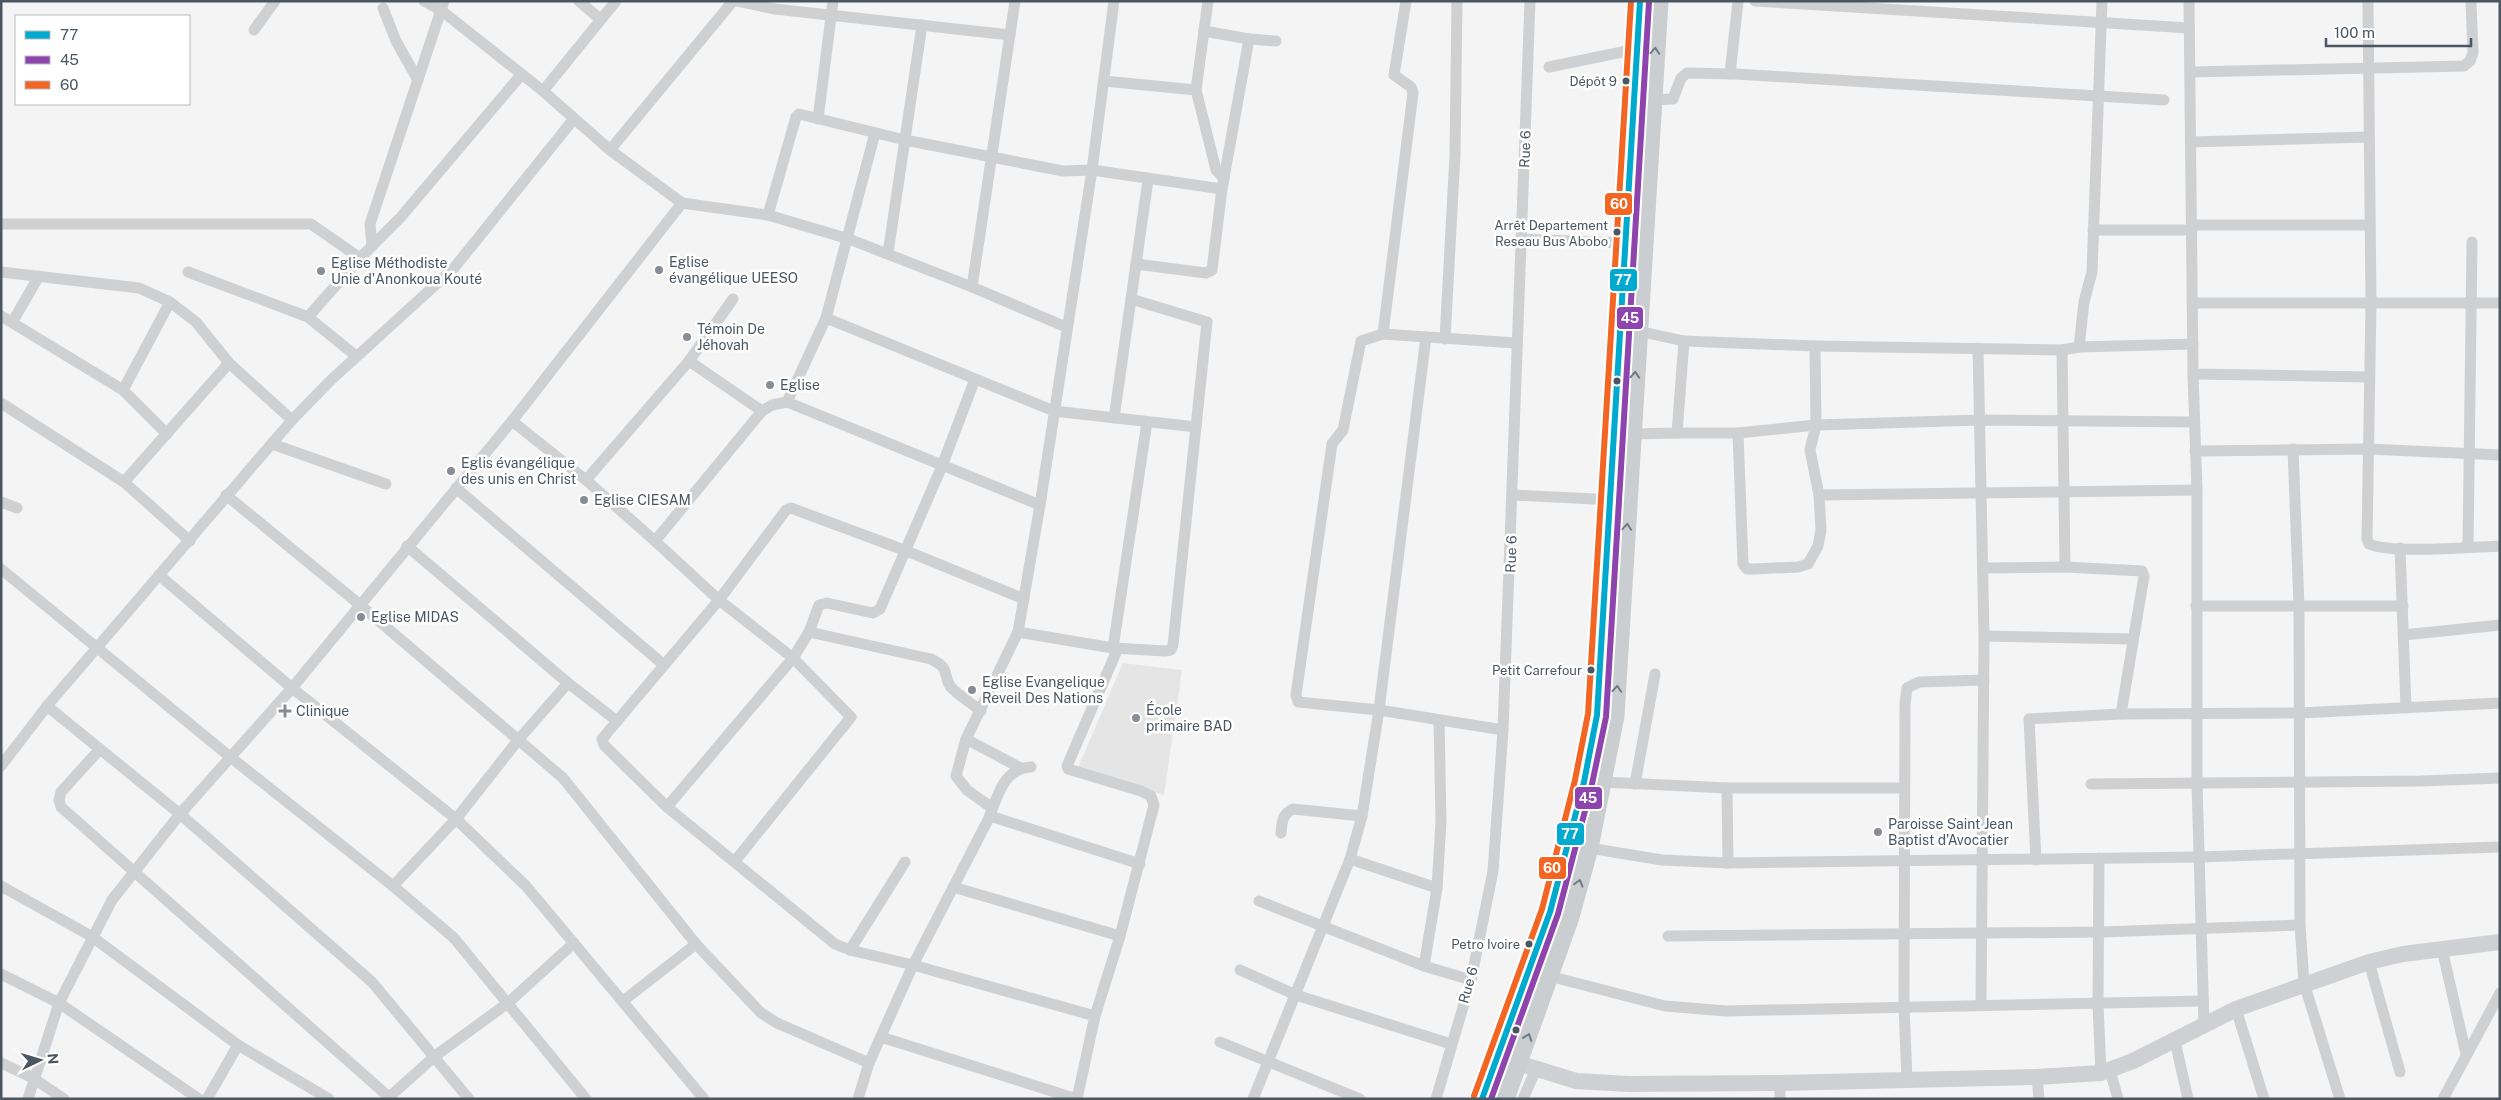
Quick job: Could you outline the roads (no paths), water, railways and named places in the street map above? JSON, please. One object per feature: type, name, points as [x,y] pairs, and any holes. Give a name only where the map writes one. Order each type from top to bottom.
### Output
[{"type":"main road","points":[[1505,1099],[1527,1066],[1549,976],[1570,917],[1589,848],[1615,716],[1626,243],[1640,1]]},
{"type":"main road","points":[[1482,1099],[1550,912],[1584,782],[1597,715],[1620,500],[1632,434],[1659,1]]},
{"type":"street","points":[[254,30],[275,1]]},
{"type":"street","points":[[424,1],[443,6],[573,120],[682,203],[768,215],[849,239],[972,287],[1066,327]]},
{"type":"street","points":[[580,1],[600,19]]},
{"type":"street","points":[[542,91],[616,1]]},
{"type":"street","points":[[610,150],[733,1]]},
{"type":"street","points":[[737,1],[775,9],[1010,35]]},
{"type":"street","points":[[818,118],[833,1]]},
{"type":"street","points":[[972,287],[1015,1]]},
{"type":"street","points":[[1114,1],[1092,170],[1066,327],[1040,505],[1018,632],[966,739],[956,776],[967,790],[991,812],[1140,864]]},
{"type":"street","points":[[1208,1],[1196,90],[1216,170],[1223,184]]},
{"type":"street","points":[[1383,334],[1413,93],[1411,86],[1394,75],[1406,1]]},
{"type":"street","points":[[1445,339],[1455,155],[1457,1]]},
{"type":"street","name":"Rue 6","points":[[1436,1099],[1470,980],[1493,870],[1503,730],[1530,1]]},
{"type":"street","points":[[1730,74],[1738,1]]},
{"type":"street","points":[[1755,1],[2189,28]]},
{"type":"street","points":[[2079,347],[2084,302],[2092,272],[2102,1]]},
{"type":"street","points":[[2189,1],[2193,303],[2192,374],[2197,490],[2197,784],[2204,1025]]},
{"type":"street","points":[[2368,1],[2371,304],[2367,540],[2374,547],[2500,546]]},
{"type":"street","points":[[2191,72],[2464,66],[2470,61],[2473,53],[2471,1]]},
{"type":"street","points":[[372,246],[370,224],[443,6]]},
{"type":"street","points":[[383,8],[396,41],[418,80]]},
{"type":"street","points":[[888,253],[922,24]]},
{"type":"street","points":[[1204,31],[1249,39],[1276,41]]},
{"type":"street","points":[[1136,264],[1206,273],[1212,270],[1223,184],[1249,39]]},
{"type":"street","points":[[1549,67],[1637,49]]},
{"type":"street","points":[[308,318],[360,258],[400,218],[521,74]]},
{"type":"street","points":[[1652,100],[1672,99],[1683,74],[1730,74],[2164,100]]},
{"type":"street","points":[[1104,81],[1196,90]]},
{"type":"street","points":[[768,215],[796,117],[799,114],[906,140],[1063,171],[1092,170],[1148,180],[1223,184]]},
{"type":"street","points":[[1,766],[47,706],[292,420],[356,356],[454,268],[573,120]]},
{"type":"street","points":[[788,402],[826,318],[849,239],[875,133]]},
{"type":"street","points":[[2191,142],[2369,137]]},
{"type":"street","points":[[1114,418],[1148,180]]},
{"type":"street","points":[[28,1099],[33,1078],[59,1003],[91,936],[112,900],[180,814],[229,756],[292,688],[407,546],[512,421],[682,203]]},
{"type":"street","points":[[1,224],[311,224],[360,258]]},
{"type":"street","points":[[2093,230],[2370,225]]},
{"type":"street","points":[[1520,239],[1626,243]]},
{"type":"street","points":[[2468,547],[2472,242]]},
{"type":"street","points":[[1,272],[139,288],[170,302],[196,322],[229,363],[292,420]]},
{"type":"street","points":[[188,272],[308,318],[356,356]]},
{"type":"street","points":[[13,321],[39,276]]},
{"type":"street","points":[[586,480],[689,361],[733,299]]},
{"type":"street","points":[[1018,632],[1116,648],[1165,651],[1171,650],[1173,645],[1207,322],[1131,299]]},
{"type":"street","points":[[123,390],[170,302]]},
{"type":"street","points":[[2193,303],[2500,303]]},
{"type":"street","points":[[1,316],[13,321],[123,390],[167,434]]},
{"type":"street","points":[[826,318],[1054,411],[1196,427]]},
{"type":"street","points":[[1638,332],[1684,340],[1816,346],[2062,350],[2079,347],[2193,344]]},
{"type":"street","points":[[1503,730],[1379,710],[1298,702],[1296,694],[1332,444],[1343,430],[1361,341],[1383,334],[1516,343]]},
{"type":"street","points":[[1253,1099],[1270,1062],[1350,859],[1362,816],[1379,710],[1426,337]]},
{"type":"street","points":[[1677,433],[1684,340]]},
{"type":"street","points":[[1738,433],[1743,564],[1747,569],[1798,567],[1808,564],[1818,546],[1821,530],[1819,495],[1810,450],[1816,425],[1816,346]]},
{"type":"street","points":[[1978,348],[1984,636],[1981,1004]]},
{"type":"street","points":[[2062,350],[2065,567]]},
{"type":"street","points":[[689,361],[762,411]]},
{"type":"street","points":[[124,482],[229,363]]},
{"type":"street","points":[[2192,374],[2369,377]]},
{"type":"street","points":[[667,807],[793,658],[808,632],[820,605],[823,603],[876,612],[883,603],[904,550],[942,466],[975,379]]},
{"type":"street","points":[[655,541],[762,411],[772,405],[788,402],[1040,505]]},
{"type":"street","points":[[1,403],[124,482],[190,541]]},
{"type":"street","points":[[1632,434],[1738,433],[1816,425],[1981,420],[2194,422]]},
{"type":"street","points":[[512,421],[586,480],[719,600],[793,658],[851,717],[735,861]]},
{"type":"street","points":[[881,1037],[1077,1099],[1095,1016],[1120,936],[1154,805],[1151,796],[1070,771],[1067,766],[1116,648],[1148,422]]},
{"type":"street","points":[[272,444],[386,484]]},
{"type":"street","points":[[2293,449],[2299,606],[2300,781],[2298,854],[2304,983],[2340,1099]]},
{"type":"street","points":[[2195,451],[2368,449],[2500,455]]},
{"type":"street","points":[[456,488],[664,665]]},
{"type":"street","points":[[1819,495],[2197,490]]},
{"type":"street","points":[[226,495],[360,604],[519,739],[571,786],[696,944],[769,1019],[869,1063]]},
{"type":"street","points":[[1513,495],[1620,500]]},
{"type":"street","points":[[1,502],[17,508]]},
{"type":"street","points":[[1024,599],[904,550],[791,508],[786,510],[719,600],[605,733],[602,739],[604,745],[667,807],[836,944],[850,950],[913,965],[1095,1016]]},
{"type":"street","points":[[407,546],[568,683],[617,721]]},
{"type":"street","points":[[2400,548],[2406,708]]},
{"type":"street","points":[[1983,568],[2065,567],[2142,571],[2144,576],[2121,714]]},
{"type":"street","points":[[1,569],[229,756],[394,886],[454,938],[586,1099]]},
{"type":"street","points":[[159,574],[292,688],[456,819],[526,886],[623,1001],[698,1097]]},
{"type":"street","points":[[2196,606],[2403,606]]},
{"type":"street","points":[[2404,636],[2500,625]]},
{"type":"street","points":[[808,632],[931,659],[942,664],[948,676],[950,686],[981,711]]},
{"type":"street","points":[[1984,636],[2133,640]]},
{"type":"street","points":[[1635,784],[1655,674]]},
{"type":"street","points":[[1907,1080],[1904,1006],[1906,861],[1904,788],[1905,704],[1908,688],[1919,682],[1984,680]]},
{"type":"street","points":[[394,886],[456,819],[519,739],[568,683]]},
{"type":"street","points":[[2036,860],[2029,719],[2121,714],[2300,713],[2500,703]]},
{"type":"street","points":[[47,706],[180,814],[372,982],[469,1099]]},
{"type":"street","points":[[1424,966],[1437,888],[1440,822],[1439,720]]},
{"type":"street","points":[[858,1099],[869,1063],[913,965],[991,812],[1006,778],[1026,767],[966,739]]},
{"type":"street","points":[[100,749],[61,792],[59,800],[62,807],[388,1098],[435,1056],[508,1003],[574,943]]},
{"type":"street","points":[[2091,784],[2420,781],[2500,778]]},
{"type":"street","points":[[1603,782],[1727,788],[1904,788]]},
{"type":"street","points":[[1727,788],[1728,863]]},
{"type":"street","points":[[1281,833],[1282,821],[1286,812],[1293,809],[1362,816]]},
{"type":"street","points":[[1589,848],[1662,860],[1728,863],[2200,857],[2500,847]]},
{"type":"street","points":[[2099,858],[2100,932],[2098,1004],[2105,1072],[2118,1099]]},
{"type":"street","points":[[1350,859],[1437,888]]},
{"type":"street","points":[[850,950],[905,862]]},
{"type":"street","points":[[1,886],[91,936],[238,1045],[329,1099]]},
{"type":"street","points":[[953,887],[1120,936]]},
{"type":"street","points":[[1259,901],[1424,966],[1470,980]]},
{"type":"street","points":[[1668,936],[1906,932],[2100,932],[2300,925]]},
{"type":"street","points":[[1523,1099],[1527,1066],[1576,1080],[1606,1083],[1780,1091],[1907,1080],[2037,1077],[2105,1072],[2175,1041],[2236,1009],[2304,983],[2368,962],[2403,954],[2500,942]]},
{"type":"street","points":[[623,1001],[696,944]]},
{"type":"street","points":[[2442,949],[2466,1054]]},
{"type":"street","points":[[2368,962],[2400,1072]]},
{"type":"street","points":[[1240,970],[1296,995],[1451,1044]]},
{"type":"street","points":[[1,974],[59,1003],[199,1099]]},
{"type":"street","points":[[1549,976],[1674,1007],[1726,1011],[1981,1004],[2098,1004],[2203,1001]]},
{"type":"street","points":[[2443,1099],[2500,993]]},
{"type":"street","points":[[2236,1009],[2264,1099]]},
{"type":"street","points":[[2175,1041],[2188,1099]]},
{"type":"street","points":[[1220,1042],[1360,1099]]},
{"type":"street","points":[[207,1099],[238,1045]]},
{"type":"street","points":[[1,1063],[33,1078],[64,1099]]},
{"type":"street","points":[[2037,1077],[2038,1099]]},
{"type":"place","name":"Dépôt 9","points":[[1626,81]]},
{"type":"place","name":"Arrêt Departement Reseau Bus Abobo","points":[[1617,232]]},
{"type":"place","name":"Eglise évangélique UEESO","points":[[659,270]]},
{"type":"place","name":"Eglise Méthodiste Unie d'Anonkoua Kouté","points":[[321,271]]},
{"type":"place","name":"Témoin De Jéhovah","points":[[687,337]]},
{"type":"place","name":"Eglise","points":[[770,385]]},
{"type":"place","name":"Eglis évangélique des unis en Christ","points":[[451,471]]},
{"type":"place","name":"Eglise CIESAM","points":[[584,500]]},
{"type":"place","name":"Eglise MIDAS","points":[[361,617]]},
{"type":"place","name":"Petit Carrefour","points":[[1591,670]]},
{"type":"place","name":"Eglise Evangelique Reveil Des Nations","points":[[972,690]]},
{"type":"place","name":"Clinique","points":[[285,711]]},
{"type":"place","name":"École primaire BAD","points":[[1136,718]]},
{"type":"place","name":"Paroisse Saint Jean Baptist d’Avocatier","points":[[1878,832]]},
{"type":"place","name":"Petro Ivoire","points":[[1529,944]]}]
